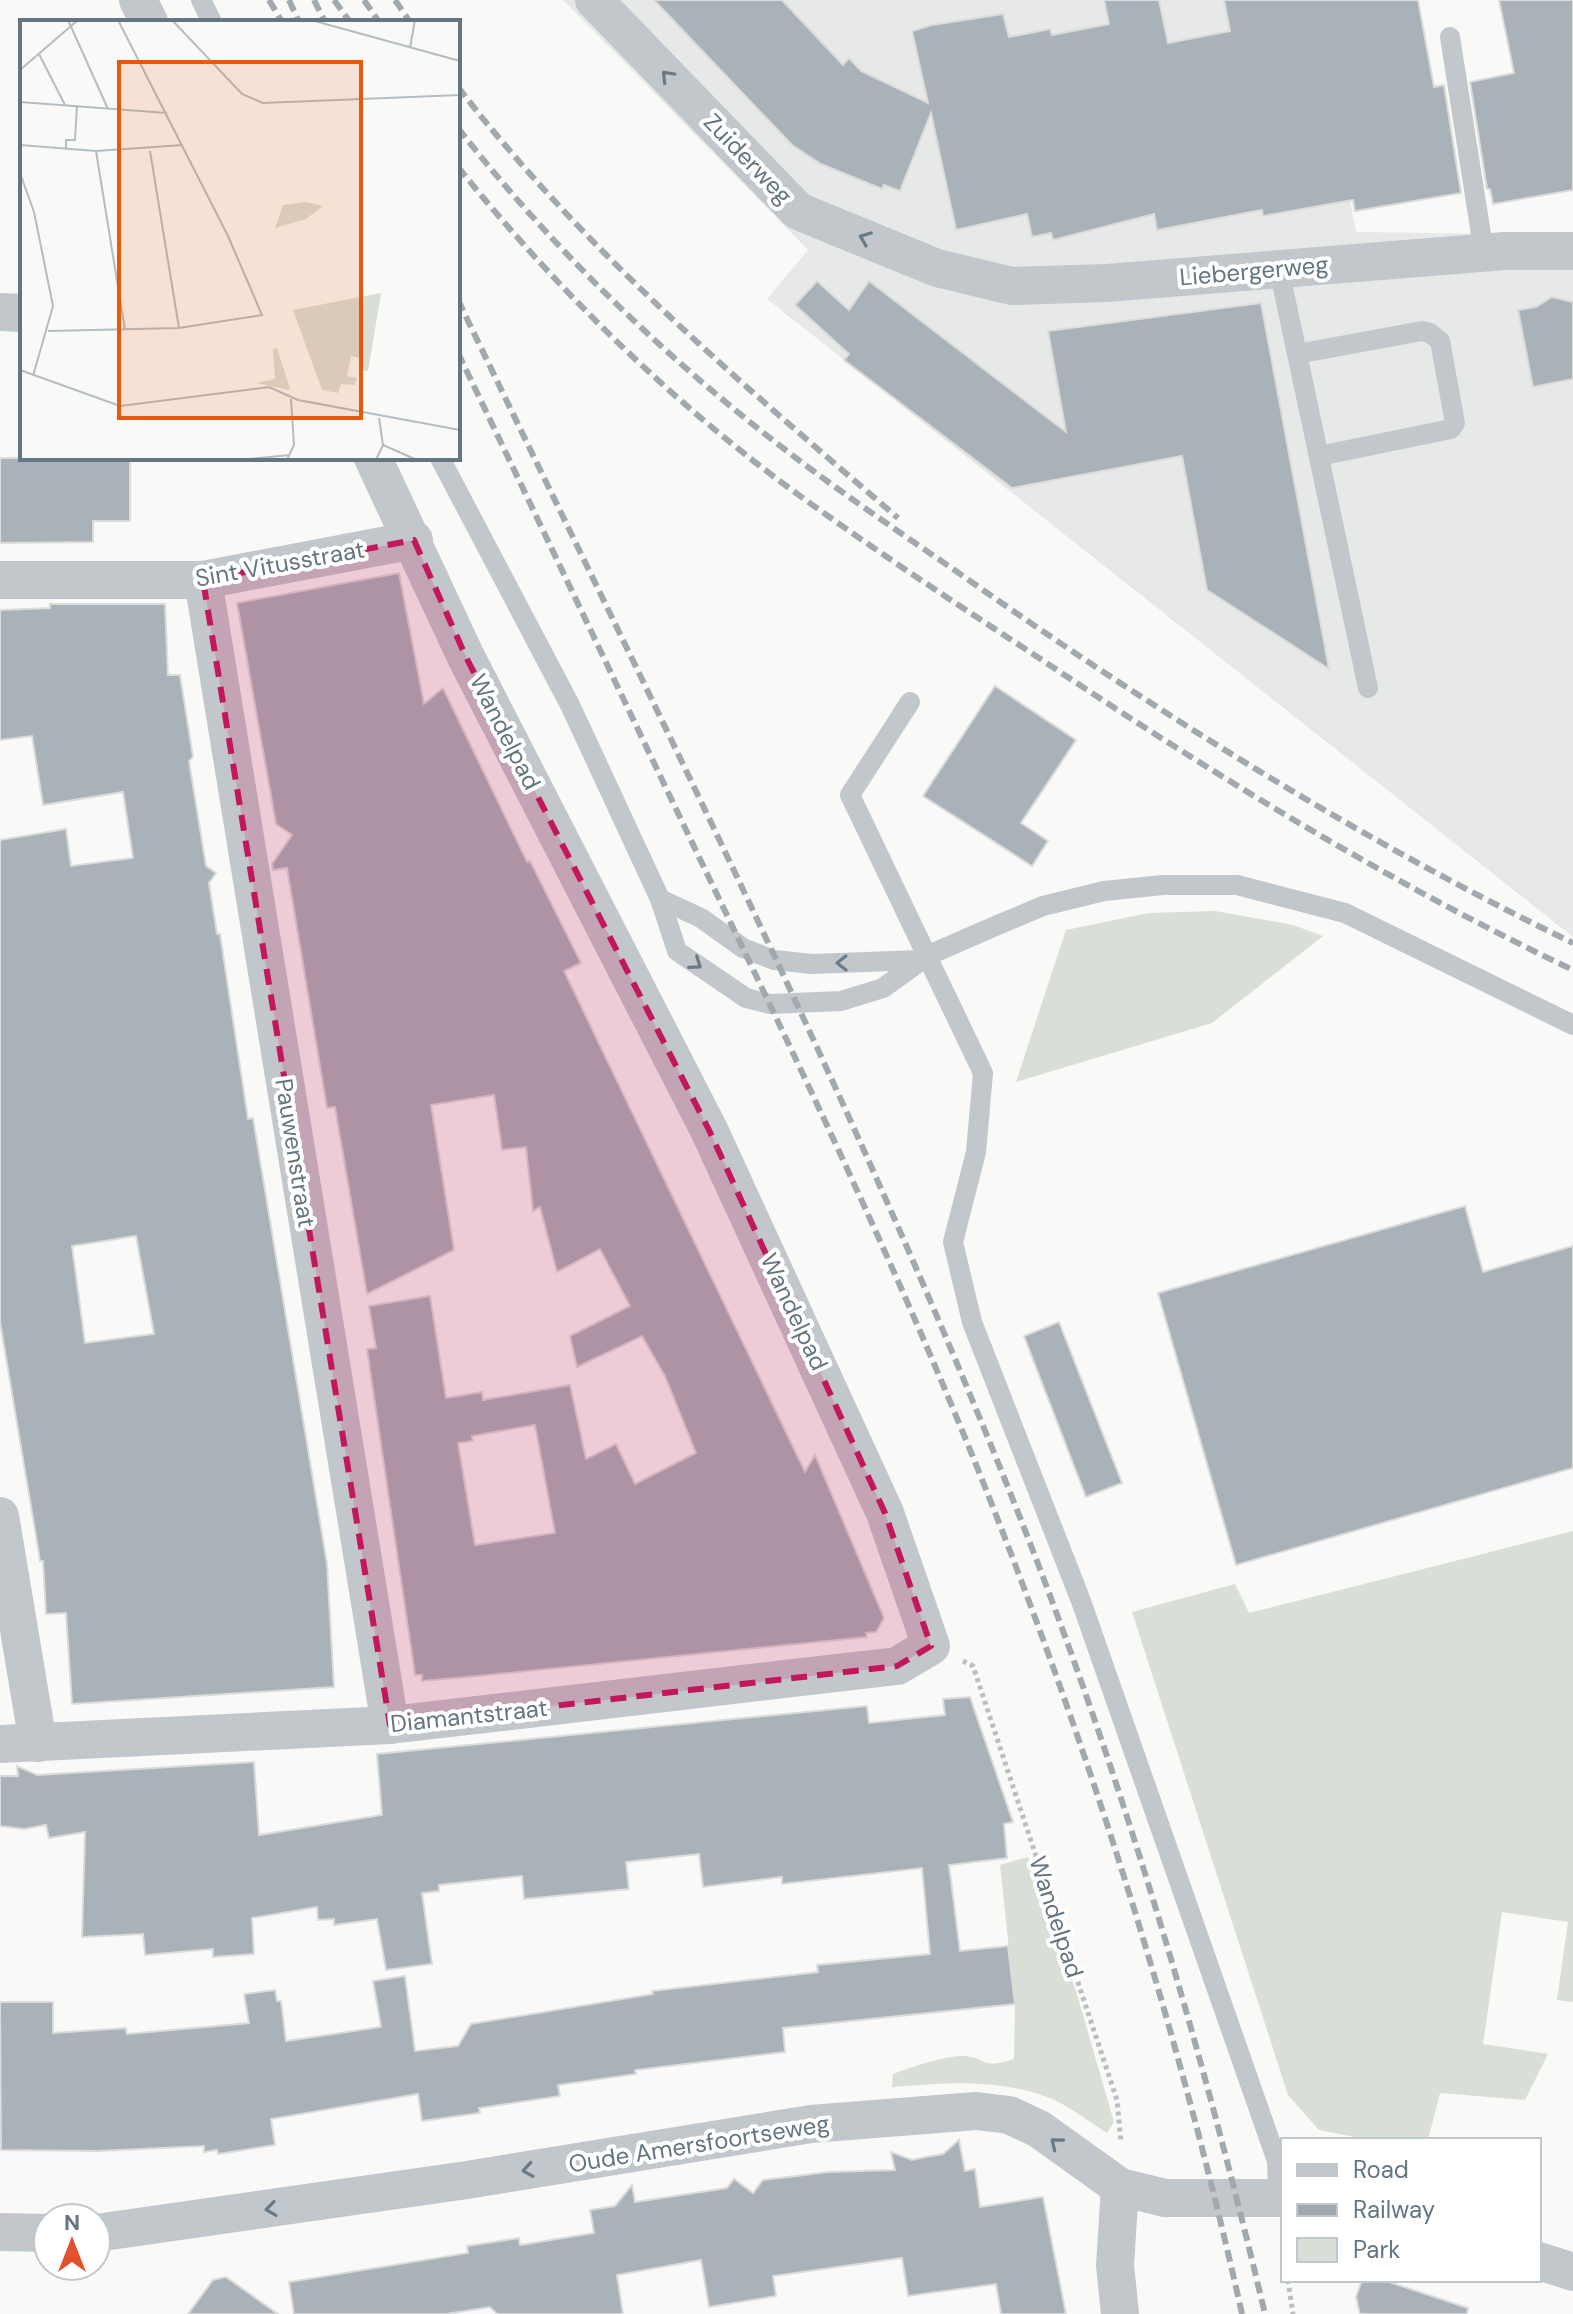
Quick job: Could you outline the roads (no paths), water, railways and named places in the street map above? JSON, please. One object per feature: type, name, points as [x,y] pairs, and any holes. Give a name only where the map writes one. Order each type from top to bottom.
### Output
[{"type":"street","points":[[138,0],[148,20]]},
{"type":"street","name":"Zuiderweg","points":[[594,0],[798,211],[937,268]]},
{"type":"street","name":"Liebergerweg","points":[[937,268],[1012,286],[1107,283],[1484,253],[1573,251]]},
{"type":"street","points":[[0,312],[20,313]]},
{"type":"street","name":"Wandelpad","points":[[374,460],[466,657],[680,1072],[775,1271],[885,1513],[931,1646]]},
{"type":"street","name":"Sint Vitusstraat","points":[[0,580],[203,580],[414,540]]},
{"type":"street","name":"Pauwenstraat","points":[[203,580],[390,1725]]},
{"type":"street","points":[[0,1516],[38,1743]]},
{"type":"street","name":"Diamantstraat","points":[[0,1744],[390,1725],[897,1666],[931,1646]]},
{"type":"street","name":"Oude Amersfoortseweg","points":[[112,2231],[451,2183],[811,2124],[976,2111],[1009,2115],[1039,2129],[1120,2187],[1165,2198],[1280,2198]]},
{"type":"street","points":[[1120,2187],[1115,2265],[1120,2314]]},
{"type":"street","points":[[0,2232],[32,2233]]},
{"type":"street","points":[[1541,2262],[1573,2272]]},
{"type":"lane","points":[[201,0],[211,20]]},
{"type":"lane","points":[[1450,37],[1484,253]]},
{"type":"lane","points":[[1279,269],[1368,688]]},
{"type":"lane","points":[[1297,354],[1422,331],[1440,341],[1454,426],[1444,432],[1319,456]]},
{"type":"lane","points":[[441,460],[570,705],[660,899],[677,951],[746,998],[770,1004],[841,1001],[883,988],[924,958],[1043,906],[1104,891],[1163,885],[1237,885],[1345,913],[1573,1025]]},
{"type":"lane","points":[[910,702],[850,795],[924,958],[983,1073],[976,1152],[953,1242],[972,1322],[1081,1601],[1272,2146],[1277,2161],[1280,2198]]},
{"type":"lane","points":[[660,899],[701,918],[743,948],[774,960],[812,964],[924,958]]},
{"type":"railway","points":[[269,0],[281,20]]},
{"type":"railway","points":[[289,0],[298,20]]},
{"type":"railway","points":[[314,0],[324,20]]},
{"type":"railway","points":[[334,0],[349,20]]},
{"type":"railway","points":[[364,0],[378,20]]},
{"type":"railway","points":[[395,0],[409,20]]},
{"type":"railway","points":[[460,89],[558,205],[611,260],[723,366],[898,518]]},
{"type":"railway","points":[[460,130],[536,221],[622,309],[713,391],[827,481],[1110,677],[1260,772],[1414,861],[1573,943]]},
{"type":"railway","points":[[460,169],[531,253],[610,335],[693,411],[781,482],[974,615],[1234,784],[1435,900],[1573,970]]},
{"type":"railway","points":[[460,304],[807,1027],[939,1321],[1001,1470],[1080,1677],[1149,1887],[1211,2099],[1265,2314]]},
{"type":"railway","points":[[460,357],[825,1122],[891,1265],[983,1482],[1060,1686],[1129,1893],[1190,2102],[1242,2314]]}]
